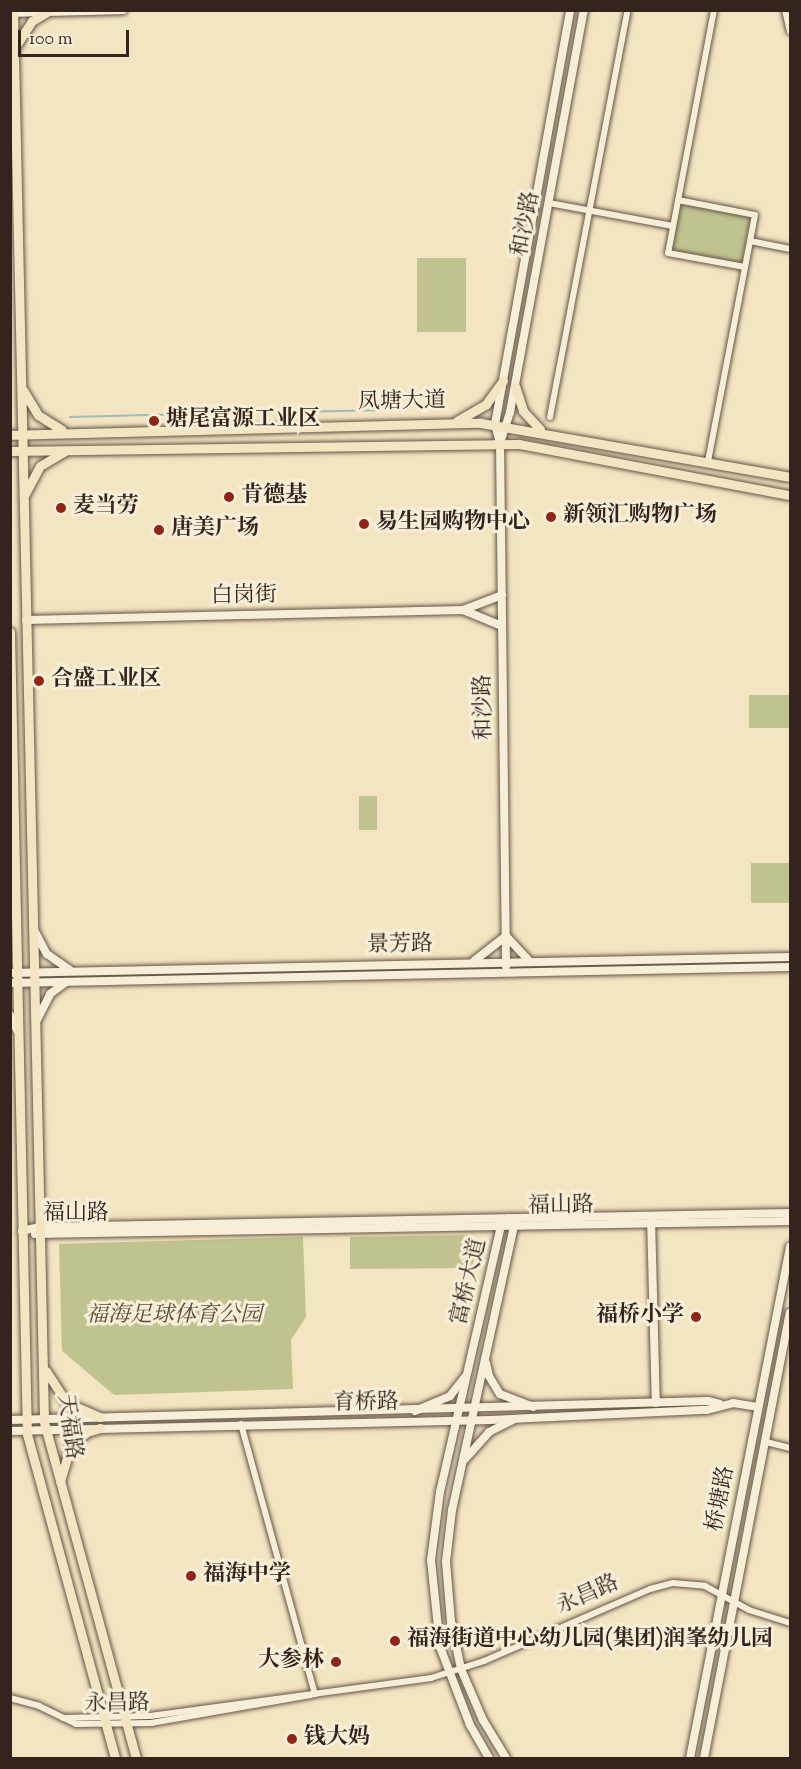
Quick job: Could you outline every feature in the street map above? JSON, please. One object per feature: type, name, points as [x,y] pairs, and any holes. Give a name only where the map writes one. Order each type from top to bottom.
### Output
[{"type":"main road","name":"和沙路","points":[[500,443],[495,424],[570,10]]},
{"type":"main road","name":"和沙路","points":[[500,443],[507,425],[515,386],[584,10]]},
{"type":"main road","name":"天福路","points":[[12,12],[44,1419],[60,1492],[136,1758]]},
{"type":"main road","points":[[14,49],[32,21],[47,12]]},
{"type":"main road","points":[[456,421],[486,404],[503,381]]},
{"type":"main road","points":[[515,386],[528,419],[548,432]]},
{"type":"main road","points":[[21,388],[45,422],[76,432]]},
{"type":"main road","name":"凤塘大道","points":[[10,435],[456,421],[507,425],[790,477]]},
{"type":"main road","name":"凤塘大道","points":[[10,451],[72,448],[500,443],[536,446],[790,495]]},
{"type":"main road","points":[[24,496],[40,466],[72,448]]},
{"type":"main road","name":"天福路","points":[[10,632],[13,935],[18,1031],[15,1093],[22,1231],[27,1430],[30,1455],[115,1758]]},
{"type":"main road","name":"富桥大道","points":[[489,1758],[448,1673],[435,1625],[431,1580],[437,1507],[501,1226],[511,1222]]},
{"type":"main road","name":"富桥大道","points":[[506,1758],[483,1720],[461,1669],[447,1579],[452,1510],[511,1222]]},
{"type":"main road","points":[[486,1350],[486,1364],[494,1387],[508,1400],[534,1407]]},
{"type":"main road","points":[[42,1356],[57,1393],[77,1411],[100,1418]]},
{"type":"main road","points":[[415,1411],[450,1396],[468,1372]]},
{"type":"main road","points":[[461,1467],[480,1440],[495,1427],[515,1419]]},
{"type":"main road","points":[[60,1492],[62,1466],[70,1445],[87,1432],[100,1428]]},
{"type":"street","points":[[12,12],[123,10]]},
{"type":"street","points":[[550,417],[628,10]]},
{"type":"street","points":[[714,10],[668,253],[745,267]]},
{"type":"street","points":[[785,10],[790,31]]},
{"type":"street","points":[[678,200],[755,215],[708,462]]},
{"type":"street","points":[[549,203],[673,226]]},
{"type":"street","points":[[750,241],[790,249]]},
{"type":"street","name":"和沙路","points":[[500,443],[506,971]]},
{"type":"street","points":[[463,610],[502,595]]},
{"type":"street","points":[[463,610],[502,626]]},
{"type":"street","name":"白岗街","points":[[26,620],[463,610]]},
{"type":"street","points":[[34,930],[47,954],[74,972]]},
{"type":"street","points":[[471,963],[506,936],[530,962]]},
{"type":"street","name":"景芳路","points":[[35,978],[74,972],[790,957]]},
{"type":"street","name":"景芳路","points":[[14,978],[67,982],[506,971],[790,967]]},
{"type":"street","points":[[36,1023],[50,994],[67,982]]},
{"type":"street","points":[[10,1015],[18,1031]]},
{"type":"street","name":"福山路","points":[[651,1220],[790,1213]]},
{"type":"street","points":[[651,1220],[656,1403]]},
{"type":"street","name":"福山路","points":[[40,1231],[651,1220],[790,1221]]},
{"type":"street","name":"福山路","points":[[22,1231],[501,1226]]},
{"type":"street","name":"桥塘路","points":[[690,1758],[790,1247]]},
{"type":"street","name":"桥塘路","points":[[704,1758],[790,1313]]},
{"type":"street","name":"育桥路","points":[[10,1420],[459,1410],[708,1401],[758,1407]]},
{"type":"street","name":"育桥路","points":[[10,1431],[515,1419],[707,1410],[722,1404]]},
{"type":"street","points":[[241,1425],[315,1694]]},
{"type":"street","points":[[766,1442],[790,1448]]},
{"type":"street","points":[[437,1507],[452,1510]]},
{"type":"street","name":"永昌路","points":[[10,1698],[63,1718],[163,1722],[298,1700],[315,1694],[448,1673],[662,1585],[687,1582],[705,1586],[734,1604],[790,1623]]},
{"type":"green space","points":[[681,204],[751,218],[742,264],[672,250]]},
{"type":"green space","points":[[417,258],[466,258],[466,332],[417,332]]},
{"type":"green space","points":[[749,695],[790,695],[790,728],[749,728]]},
{"type":"green space","points":[[359,796],[377,796],[377,830],[359,830]]},
{"type":"green space","points":[[751,863],[790,863],[790,903],[751,903]]},
{"type":"green space","points":[[467,1235],[477,1247],[472,1268],[350,1269],[350,1237]]},
{"type":"green space","name":"福海足球体育公园","points":[[303,1237],[306,1317],[291,1340],[293,1389],[114,1395],[62,1351],[59,1244]]},
{"type":"waterway","points":[[245,413],[390,410]]},
{"type":"waterway","points":[[70,417],[186,414]]},
{"type":"place","name":"塘尾富源工业区","points":[[154,421]]},
{"type":"place","name":"肯德基","points":[[229,497]]},
{"type":"place","name":"麦当劳","points":[[61,508]]},
{"type":"place","name":"新领汇购物广场","points":[[551,517]]},
{"type":"place","name":"易生园购物中心","points":[[364,524]]},
{"type":"place","name":"唐美广场","points":[[159,530]]},
{"type":"place","name":"合盛工业区","points":[[39,681]]},
{"type":"place","name":"福桥小学","points":[[696,1317]]},
{"type":"place","name":"福海中学","points":[[191,1576]]},
{"type":"place","name":"福海街道中心幼儿园(集团)润峯幼儿园","points":[[395,1641]]},
{"type":"place","name":"大参林","points":[[336,1662]]},
{"type":"place","name":"钱大妈","points":[[292,1739]]}]
